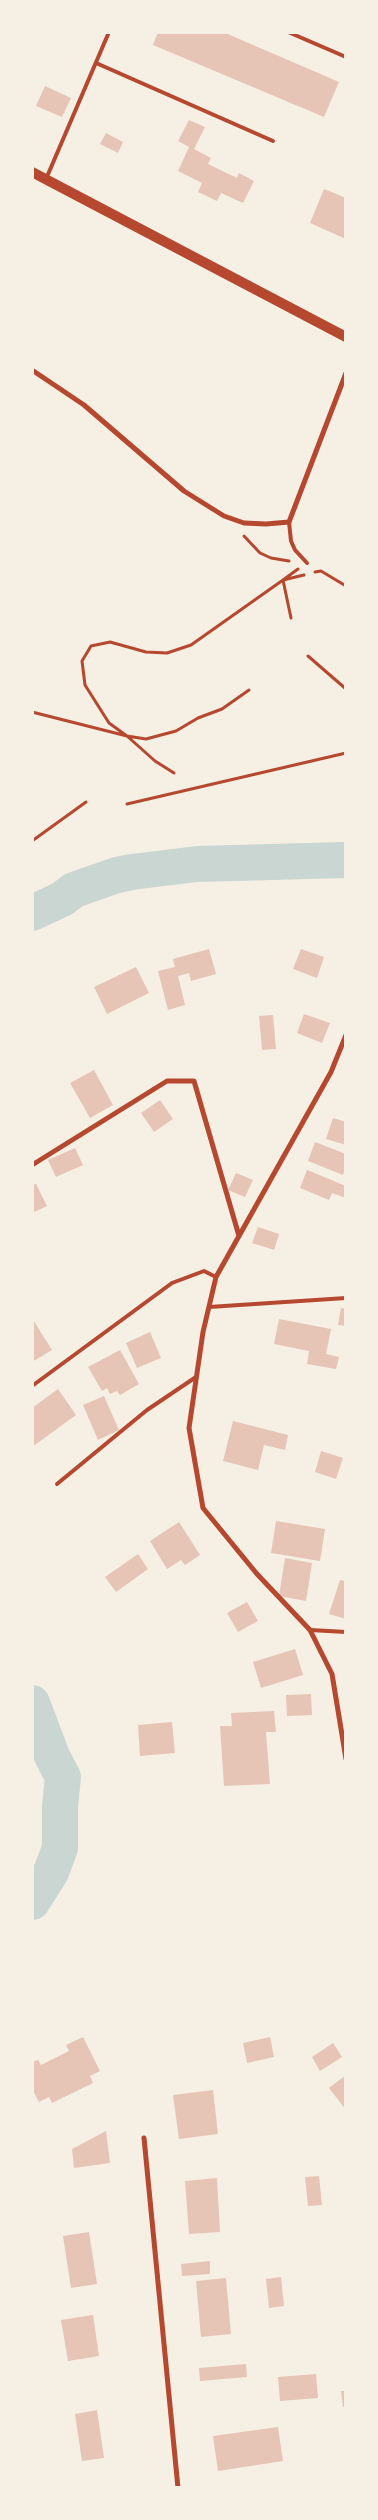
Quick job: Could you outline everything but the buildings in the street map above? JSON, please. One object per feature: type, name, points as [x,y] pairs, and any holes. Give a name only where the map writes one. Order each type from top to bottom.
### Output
[{"type":"main road","points":[[32,172],[346,337]]},
{"type":"street","points":[[32,370],[84,405],[184,491],[224,516],[251,523],[289,522],[346,373]]},
{"type":"street","points":[[346,1035],[331,1072],[216,1277],[202,1332],[189,1428],[203,1508],[257,1574],[310,1630],[332,1674],[346,1759]]},
{"type":"street","points":[[32,1165],[166,1081],[194,1081],[239,1236]]},
{"type":"street","points":[[144,2138],[178,2488]]},
{"type":"lane","points":[[46,179],[109,32]]},
{"type":"lane","points":[[288,32],[346,57]]},
{"type":"lane","points":[[96,63],[273,141]]},
{"type":"lane","points":[[289,522],[291,541],[307,563]]},
{"type":"lane","points":[[32,1386],[172,1283],[204,1271],[216,1277]]},
{"type":"lane","points":[[209,1307],[346,1298]]},
{"type":"lane","points":[[57,1484],[147,1410],[196,1377]]},
{"type":"lane","points":[[310,1630],[346,1632]]},
{"type":"path","points":[[224,516],[260,554],[271,558],[307,563]]},
{"type":"path","points":[[174,773],[155,761],[109,723],[85,685],[82,661],[91,646],[110,642],[146,652],[167,653],[191,645],[307,563]]},
{"type":"path","points":[[283,580],[321,571],[346,586]]},
{"type":"path","points":[[283,580],[290,618]]},
{"type":"path","points":[[308,656],[346,689]]},
{"type":"path","points":[[32,712],[146,739],[176,731],[198,718],[222,709],[249,690]]},
{"type":"path","points":[[126,804],[346,753]]},
{"type":"path","points":[[32,841],[86,802]]},
{"type":"waterway","points":[[32,913],[62,899],[74,890],[117,875],[132,872],[197,864],[346,860]]},
{"type":"waterway","points":[[32,1703],[52,1756],[63,1777],[60,1806],[60,1848],[51,1872],[32,1902]]}]
